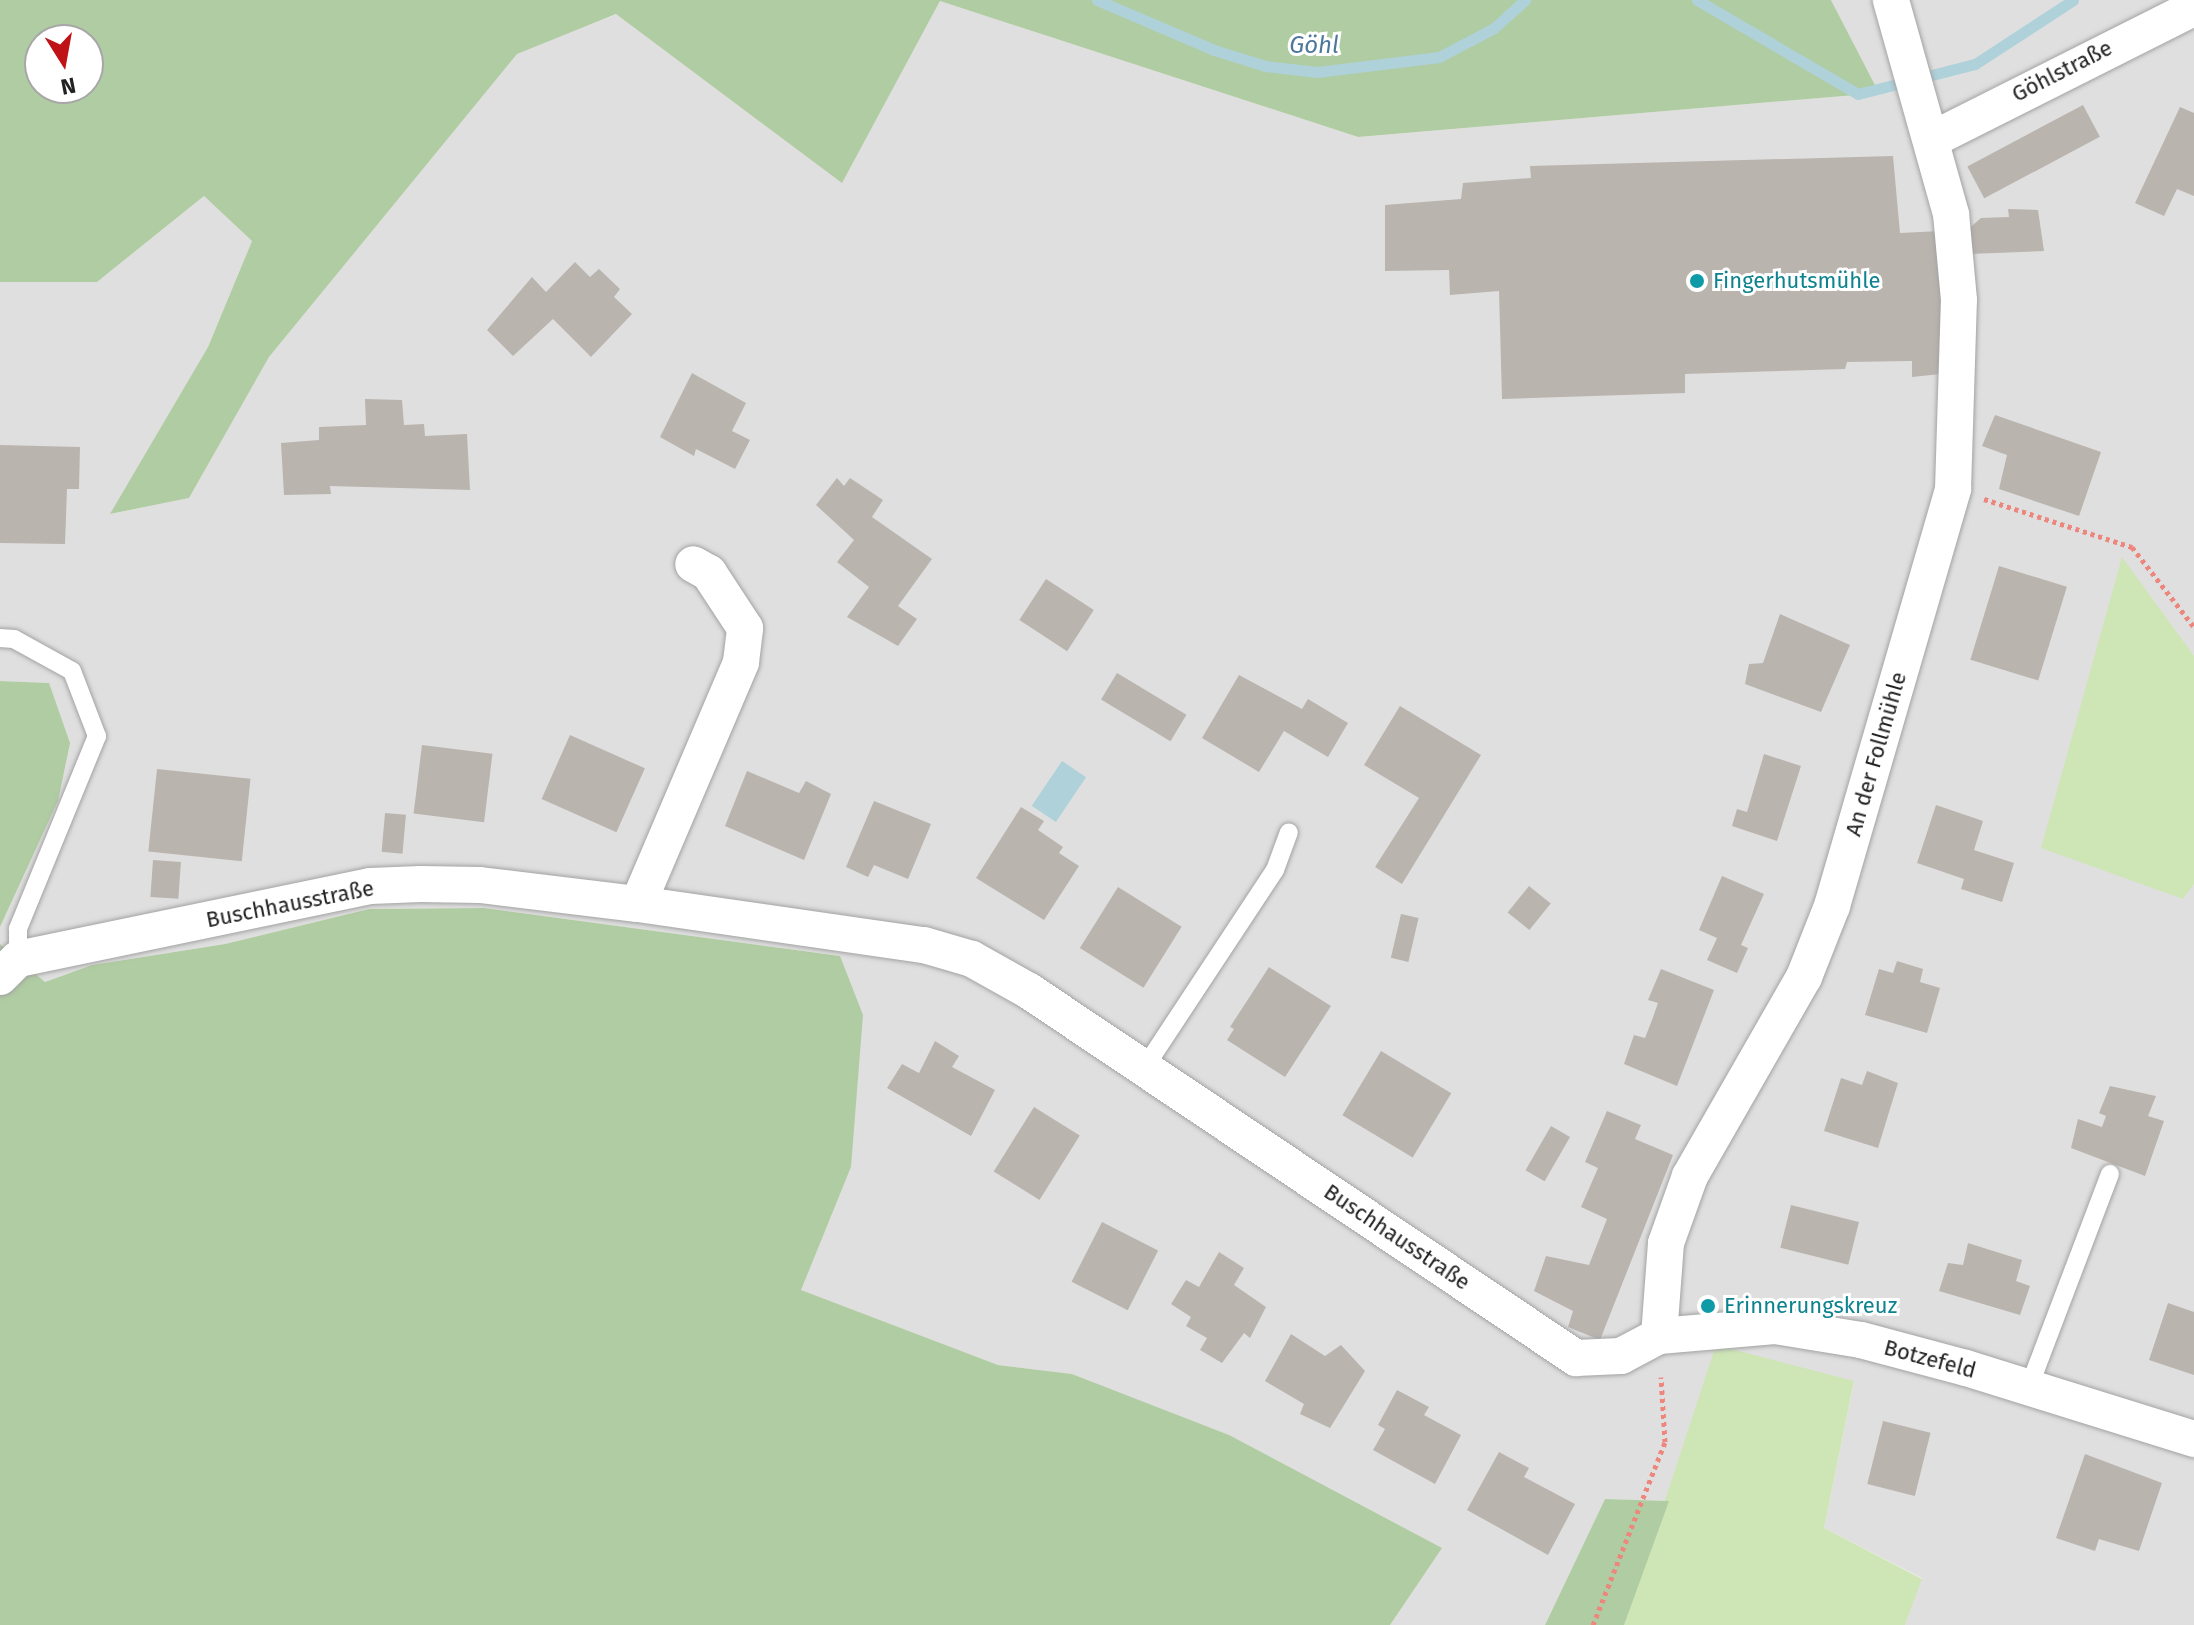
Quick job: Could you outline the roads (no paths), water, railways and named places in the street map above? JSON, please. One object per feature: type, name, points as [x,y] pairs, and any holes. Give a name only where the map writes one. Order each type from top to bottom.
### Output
[{"type":"street","name":"An der Follmühle","points":[[1659,1336],[1666,1243],[1690,1176],[1804,977],[1832,906],[1953,489],[1959,300],[1951,214],[1891,0]]},
{"type":"street","name":"Göhlstraße","points":[[1926,124],[2194,8]]},
{"type":"street","points":[[638,904],[741,662],[745,628],[709,573],[693,564]]},
{"type":"street","name":"Buschhausstraße","points":[[9,968],[370,886],[480,885],[924,945],[972,959],[1145,1067],[1576,1358],[1621,1356],[1659,1336]]},
{"type":"street","name":"Botzefeld","points":[[1659,1336],[1775,1326],[1861,1340],[2029,1387],[2194,1439]]},
{"type":"lane","points":[[0,638],[14,639],[72,671],[97,736],[18,929],[9,968]]},
{"type":"lane","points":[[1145,1067],[1275,870],[1289,832]]},
{"type":"lane","points":[[2029,1387],[2110,1174]]},
{"type":"water","points":[[1062,761],[1086,777],[1056,822],[1032,806]]},
{"type":"waterway","name":"Göhl","points":[[1097,0],[1214,50],[1265,66],[1317,72],[1439,57],[1494,28],[1525,0]]},
{"type":"waterway","name":"Göhl","points":[[1697,0],[1858,94],[1975,64],[2073,0]]},
{"type":"place","name":"Fingerhutsmühle","points":[[1697,281]]},
{"type":"place","name":"Erinnerungskreuz","points":[[1708,1306]]}]
